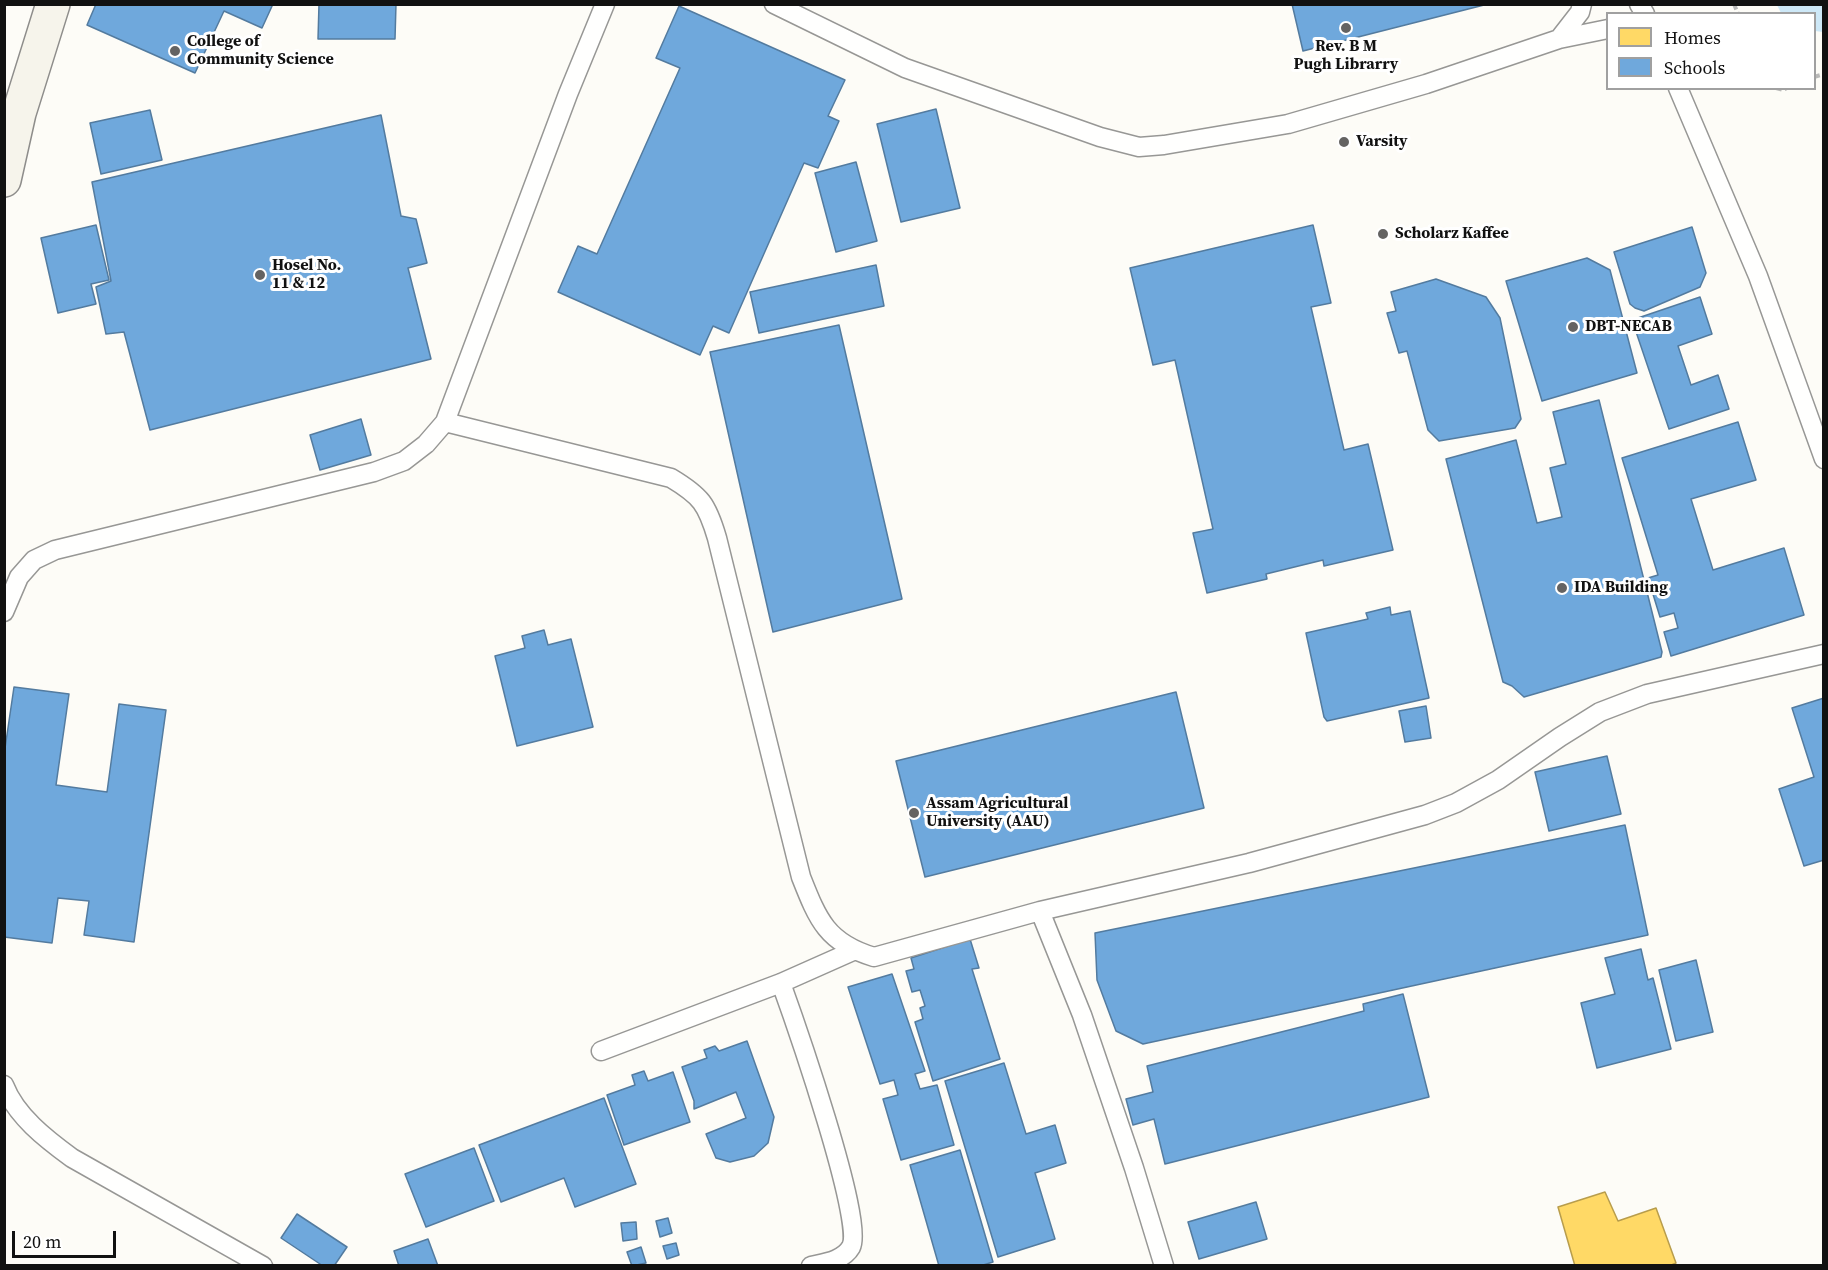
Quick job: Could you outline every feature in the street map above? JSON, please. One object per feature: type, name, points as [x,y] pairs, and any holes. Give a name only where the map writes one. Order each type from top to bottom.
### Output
[{"type":"main road","points":[[4,180],[19,113],[53,4]]},
{"type":"lane","points":[[4,612],[19,577],[34,560],[55,550],[374,472],[404,460],[426,444],[445,422],[568,94],[605,4]]},
{"type":"lane","points":[[774,4],[904,68],[1100,137],[1139,147],[1164,145],[1288,124],[1426,84],[1559,39],[1606,29]]},
{"type":"lane","points":[[1559,39],[1580,12],[1582,4]]},
{"type":"lane","points":[[1679,90],[1758,276],[1824,459]]},
{"type":"lane","points":[[445,422],[671,478],[690,489],[703,502],[711,517],[717,538],[801,877],[816,914],[833,936],[853,951],[874,957],[1040,910],[1249,863],[1425,815],[1456,803],[1498,780],[1560,736],[1600,712],[1647,694],[1824,654]]},
{"type":"lane","points":[[1040,910],[1086,1026],[1164,1266]]},
{"type":"lane","points":[[602,1051],[781,983],[853,951]]},
{"type":"lane","points":[[781,983],[800,1034],[852,1216],[854,1235],[851,1247],[841,1257],[811,1266]]},
{"type":"lane","points":[[4,1085],[24,1117],[45,1138],[72,1158],[263,1266]]},
{"type":"water","points":[[1777,5],[1823,5],[1823,32],[1816,31],[1816,12],[1780,12]]},
{"type":"building: Homes","points":[[1605,1192],[1618,1221],[1656,1208],[1676,1263],[1669,1266],[1575,1266],[1558,1207]]},
{"type":"building: Schools","name":"College of Community Science","points":[[96,4],[273,4],[262,28],[224,11],[195,73],[87,25]]},
{"type":"building: Schools","name":"College of Community Science","points":[[319,4],[396,4],[395,39],[318,39]]},
{"type":"building: Schools","name":"Rev. B M Pugh Librarry","points":[[1292,4],[1488,4],[1303,51]]},
{"type":"building: Schools","points":[[679,6],[845,80],[828,116],[839,121],[818,168],[804,163],[729,333],[713,326],[700,355],[558,292],[578,246],[597,254],[680,68],[656,58]]},
{"type":"building: Schools","points":[[936,109],[960,208],[901,222],[877,124]]},
{"type":"building: Schools","points":[[150,110],[162,160],[101,174],[90,123]]},
{"type":"building: Schools","name":"Hosel No. 11 & 12","points":[[381,115],[401,216],[416,219],[427,263],[408,268],[431,359],[150,430],[124,332],[106,334],[96,287],[111,281],[92,182]]},
{"type":"building: Schools","points":[[856,162],[877,241],[836,252],[815,173]]},
{"type":"building: Schools","points":[[96,225],[109,280],[91,284],[96,304],[58,313],[41,238]]},
{"type":"building: Schools","points":[[1313,225],[1331,303],[1311,307],[1344,450],[1368,444],[1393,550],[1324,566],[1323,560],[1266,574],[1267,579],[1207,593],[1193,533],[1213,529],[1175,360],[1153,365],[1130,268]]},
{"type":"building: Schools","points":[[1692,227],[1706,273],[1700,287],[1644,311],[1635,308],[1630,304],[1614,252]]},
{"type":"building: Schools","name":"DBT-NECAB","points":[[1587,258],[1610,270],[1637,373],[1542,401],[1506,281]]},
{"type":"building: Schools","points":[[876,265],[884,306],[759,333],[750,292]]},
{"type":"building: Schools","points":[[1436,279],[1486,297],[1500,318],[1521,419],[1515,428],[1439,441],[1428,430],[1407,351],[1399,353],[1387,313],[1396,311],[1391,292]]},
{"type":"building: Schools","points":[[1700,297],[1712,334],[1678,346],[1691,385],[1718,375],[1729,409],[1669,429],[1632,320]]},
{"type":"building: Schools","points":[[839,325],[902,599],[773,632],[710,352]]},
{"type":"building: Schools","name":"IDA Building","points":[[1599,400],[1662,652],[1661,657],[1524,697],[1512,686],[1503,682],[1446,459],[1516,440],[1537,523],[1562,517],[1550,468],[1566,464],[1553,412]]},
{"type":"building: Schools","points":[[361,419],[371,455],[320,470],[310,435]]},
{"type":"building: Schools","points":[[1738,422],[1756,480],[1691,499],[1713,570],[1784,548],[1804,615],[1671,656],[1664,632],[1678,628],[1674,613],[1660,617],[1648,578],[1658,575],[1622,458]]},
{"type":"building: Schools","points":[[1390,607],[1391,615],[1410,611],[1429,698],[1327,721],[1324,717],[1306,633],[1368,619],[1366,613]]},
{"type":"building: Schools","points":[[544,630],[548,645],[571,639],[593,727],[517,746],[495,656],[525,648],[522,636]]},
{"type":"building: Schools","points":[[14,687],[69,694],[56,785],[107,792],[119,704],[166,710],[134,942],[84,935],[89,901],[58,898],[52,943],[4,937],[4,755]]},
{"type":"building: Schools","points":[[1176,692],[1204,808],[925,877],[896,761]]},
{"type":"building: Schools","points":[[1824,698],[1824,860],[1804,866],[1779,789],[1814,777],[1792,708]]},
{"type":"building: Schools","points":[[1426,706],[1431,738],[1405,742],[1399,711]]},
{"type":"building: Schools","points":[[1607,756],[1621,814],[1549,831],[1535,772]]},
{"type":"building: Schools","points":[[1625,825],[1648,935],[1143,1044],[1116,1031],[1097,980],[1095,933]]},
{"type":"building: Schools","points":[[970,939],[979,968],[972,969],[1000,1059],[933,1081],[915,1022],[923,1019],[920,1008],[925,1006],[920,990],[912,992],[906,971],[914,969],[911,958]]},
{"type":"building: Schools","points":[[1641,949],[1648,980],[1653,978],[1671,1049],[1597,1068],[1581,1003],[1615,994],[1605,958]]},
{"type":"building: Schools","points":[[1696,960],[1713,1032],[1676,1041],[1659,970]]},
{"type":"building: Schools","points":[[892,974],[925,1071],[915,1074],[920,1089],[937,1085],[954,1145],[901,1160],[883,1099],[898,1095],[894,1080],[880,1084],[848,987]]},
{"type":"building: Schools","points":[[1403,994],[1429,1097],[1165,1164],[1154,1119],[1133,1125],[1126,1099],[1153,1092],[1147,1066],[1364,1011],[1363,1004]]},
{"type":"building: Schools","points":[[747,1041],[774,1117],[768,1143],[754,1156],[730,1162],[716,1158],[706,1134],[746,1118],[736,1092],[694,1109],[694,1101],[682,1067],[707,1058],[704,1050],[715,1046],[719,1051]]},
{"type":"building: Schools","points":[[1004,1063],[1026,1134],[1055,1125],[1066,1163],[1035,1173],[1055,1239],[998,1257],[945,1081]]},
{"type":"building: Schools","points":[[644,1071],[648,1081],[673,1072],[690,1122],[624,1145],[607,1095],[635,1085],[632,1075]]},
{"type":"building: Schools","points":[[604,1098],[636,1184],[575,1207],[564,1178],[501,1202],[479,1145]]},
{"type":"building: Schools","points":[[474,1148],[494,1201],[426,1227],[405,1174]]},
{"type":"building: Schools","points":[[960,1150],[993,1262],[980,1266],[939,1266],[910,1165]]},
{"type":"building: Schools","points":[[1256,1202],[1267,1239],[1199,1259],[1188,1222]]},
{"type":"building: Schools","points":[[297,1214],[347,1247],[334,1266],[323,1266],[281,1238]]},
{"type":"building: Schools","points":[[668,1218],[672,1233],[660,1237],[656,1221]]},
{"type":"building: Schools","points":[[636,1222],[637,1239],[623,1241],[621,1223]]},
{"type":"building: Schools","points":[[428,1239],[438,1266],[399,1266],[394,1251]]},
{"type":"building: Schools","points":[[676,1243],[679,1255],[667,1259],[663,1246]]},
{"type":"building: Schools","points":[[641,1247],[646,1263],[632,1266],[627,1252]]},
{"type":"place","name":"Rev. B M Pugh Librarry","points":[[1346,28]]},
{"type":"place","name":"College of Community Science","points":[[175,51]]},
{"type":"place","name":"Varsity","points":[[1344,142]]},
{"type":"place","name":"Scholarz Kaffee","points":[[1383,234]]},
{"type":"place","name":"Hosel No. 11 & 12","points":[[260,275]]},
{"type":"place","name":"DBT-NECAB","points":[[1573,327]]},
{"type":"place","name":"IDA Building","points":[[1562,588]]},
{"type":"place","name":"Assam Agricultural University (AAU)","points":[[914,813]]}]
